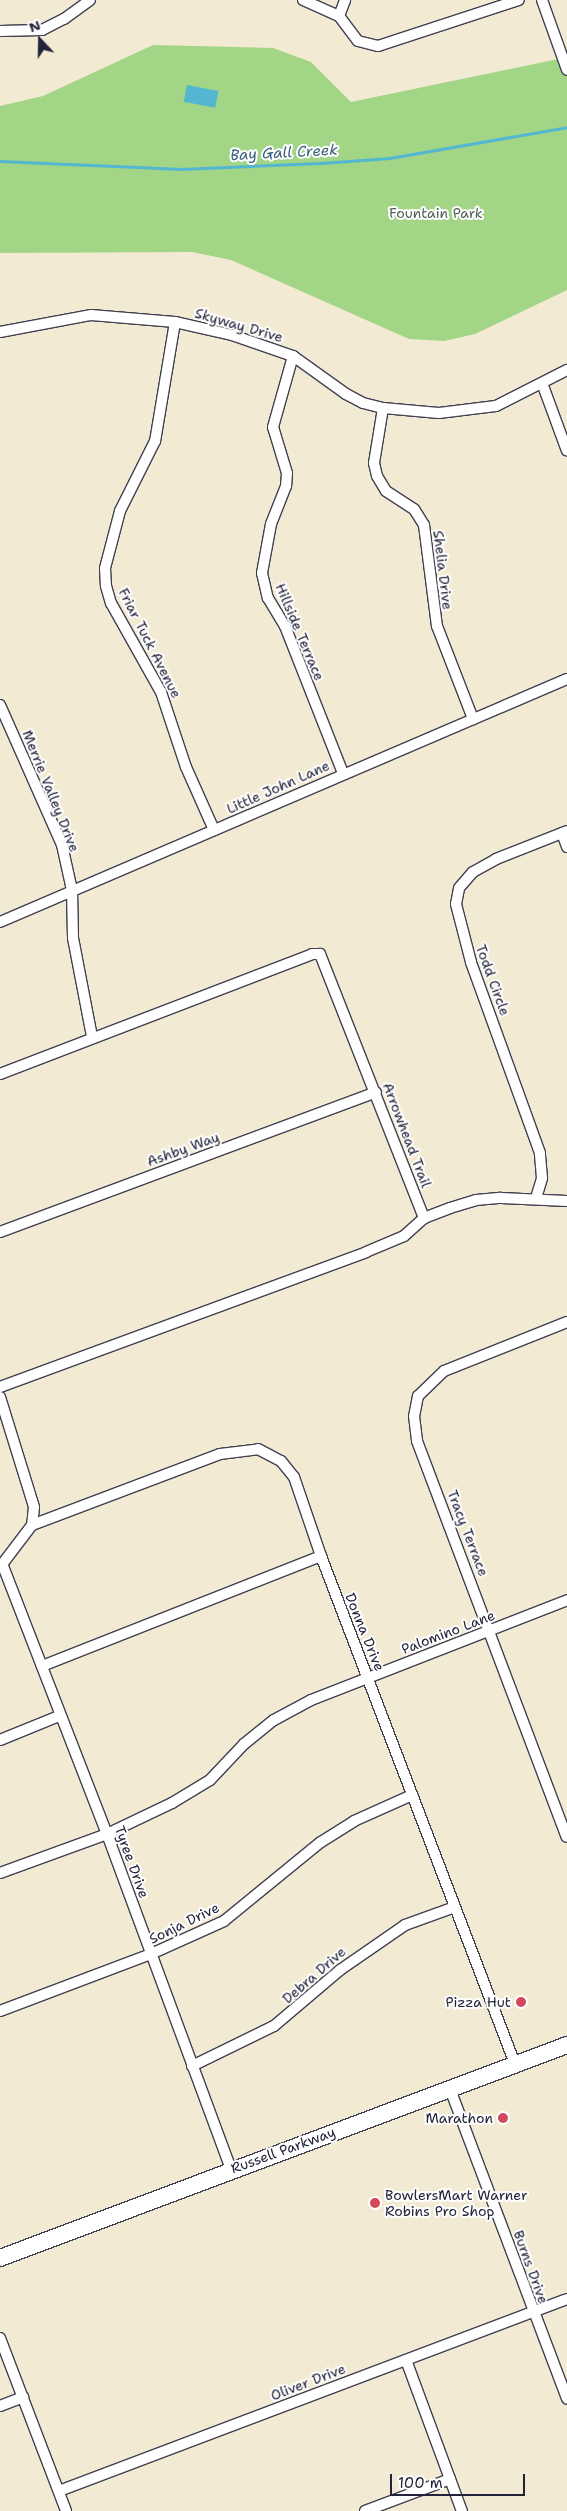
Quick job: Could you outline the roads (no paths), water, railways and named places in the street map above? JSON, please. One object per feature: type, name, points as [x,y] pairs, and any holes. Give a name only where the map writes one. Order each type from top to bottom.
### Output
[{"type":"main road","name":"Russell Parkway","points":[[0,2258],[567,2045]]},
{"type":"street","points":[[0,31],[42,30],[64,19],[90,0]]},
{"type":"street","points":[[303,0],[339,16],[358,41],[378,46],[519,0]]},
{"type":"street","points":[[339,16],[345,0]]},
{"type":"street","points":[[542,0],[567,70]]},
{"type":"street","name":"Skyway Drive","points":[[0,332],[91,315],[175,322],[240,337],[293,356],[346,394],[383,408],[472,412],[496,406],[567,370]]},
{"type":"street","name":"Friar Tuck Avenue","points":[[175,322],[160,421],[155,440],[120,511],[105,568],[106,586],[111,604],[161,692],[186,767],[214,830]]},
{"type":"street","name":"Hillside Terrace","points":[[293,356],[272,427],[288,473],[286,486],[271,524],[262,573],[268,598],[285,626],[342,773]]},
{"type":"street","points":[[542,383],[567,452]]},
{"type":"street","name":"Shelia Drive","points":[[383,408],[374,463],[377,476],[386,491],[414,509],[424,525],[438,626],[474,719]]},
{"type":"street","name":"Little John Lane","points":[[0,922],[342,773],[567,679]]},
{"type":"street","name":"Merrie Valley Drive","points":[[0,705],[62,845],[72,890],[73,938],[92,1037]]},
{"type":"street","points":[[564,832],[567,847]]},
{"type":"street","name":"Todd Circle","points":[[536,1198],[542,1178],[540,1153],[471,962],[456,904],[459,888],[473,872],[496,858],[564,832]]},
{"type":"street","name":"Arrowhead Trail","points":[[0,1074],[92,1037],[312,954],[320,954],[376,1092],[424,1218]]},
{"type":"street","name":"Ashby Way","points":[[0,1232],[376,1092]]},
{"type":"street","points":[[0,1387],[366,1252],[404,1236],[424,1218],[476,1200],[536,1198],[567,1201]]},
{"type":"street","name":"Tracy Terrace","points":[[567,1322],[444,1371],[418,1396],[414,1416],[417,1440],[480,1602],[488,1631],[567,1837]]},
{"type":"street","points":[[0,1397],[30,1491],[32,1525],[2,1567]]},
{"type":"street","name":"Donna Drive","points":[[32,1525],[220,1454],[258,1449],[281,1461],[294,1476],[321,1556],[515,2064]]},
{"type":"street","points":[[42,1666],[321,1556]]},
{"type":"street","name":"Tyree Drive","points":[[2,1567],[107,1834],[230,2170]]},
{"type":"street","name":"Palomino Lane","points":[[0,1873],[107,1834],[172,1803],[210,1780],[244,1744],[274,1720],[311,1700],[368,1676],[567,1600]]},
{"type":"street","points":[[0,1740],[59,1716]]},
{"type":"street","name":"Sonja Drive","points":[[0,2011],[151,1954],[224,1920],[321,1842],[354,1821],[412,1795]]},
{"type":"street","name":"Debra Drive","points":[[192,2066],[274,2026],[340,1970],[404,1924],[455,1906]]},
{"type":"street","name":"Burns Drive","points":[[450,2089],[567,2399]]},
{"type":"street","name":"Oliver Drive","points":[[59,2491],[567,2299]]},
{"type":"street","points":[[0,2338],[66,2511]]},
{"type":"street","points":[[406,2360],[462,2511]]},
{"type":"street","points":[[0,2406],[23,2397]]},
{"type":"street","points":[[365,2511],[450,2479]]},
{"type":"water","points":[[187,85],[218,91],[215,108],[184,102]]},
{"type":"waterway","name":"Bay Gall Creek","points":[[0,161],[182,169],[321,163],[390,158],[567,127]]},
{"type":"place","name":"Pizza Hut","points":[[521,2002]]},
{"type":"place","name":"Marathon","points":[[503,2118]]},
{"type":"place","name":"BowlersMart Warner Robins Pro Shop","points":[[375,2203]]},
{"type":"park label","name":"Fountain Park","points":[[436,213]]}]
